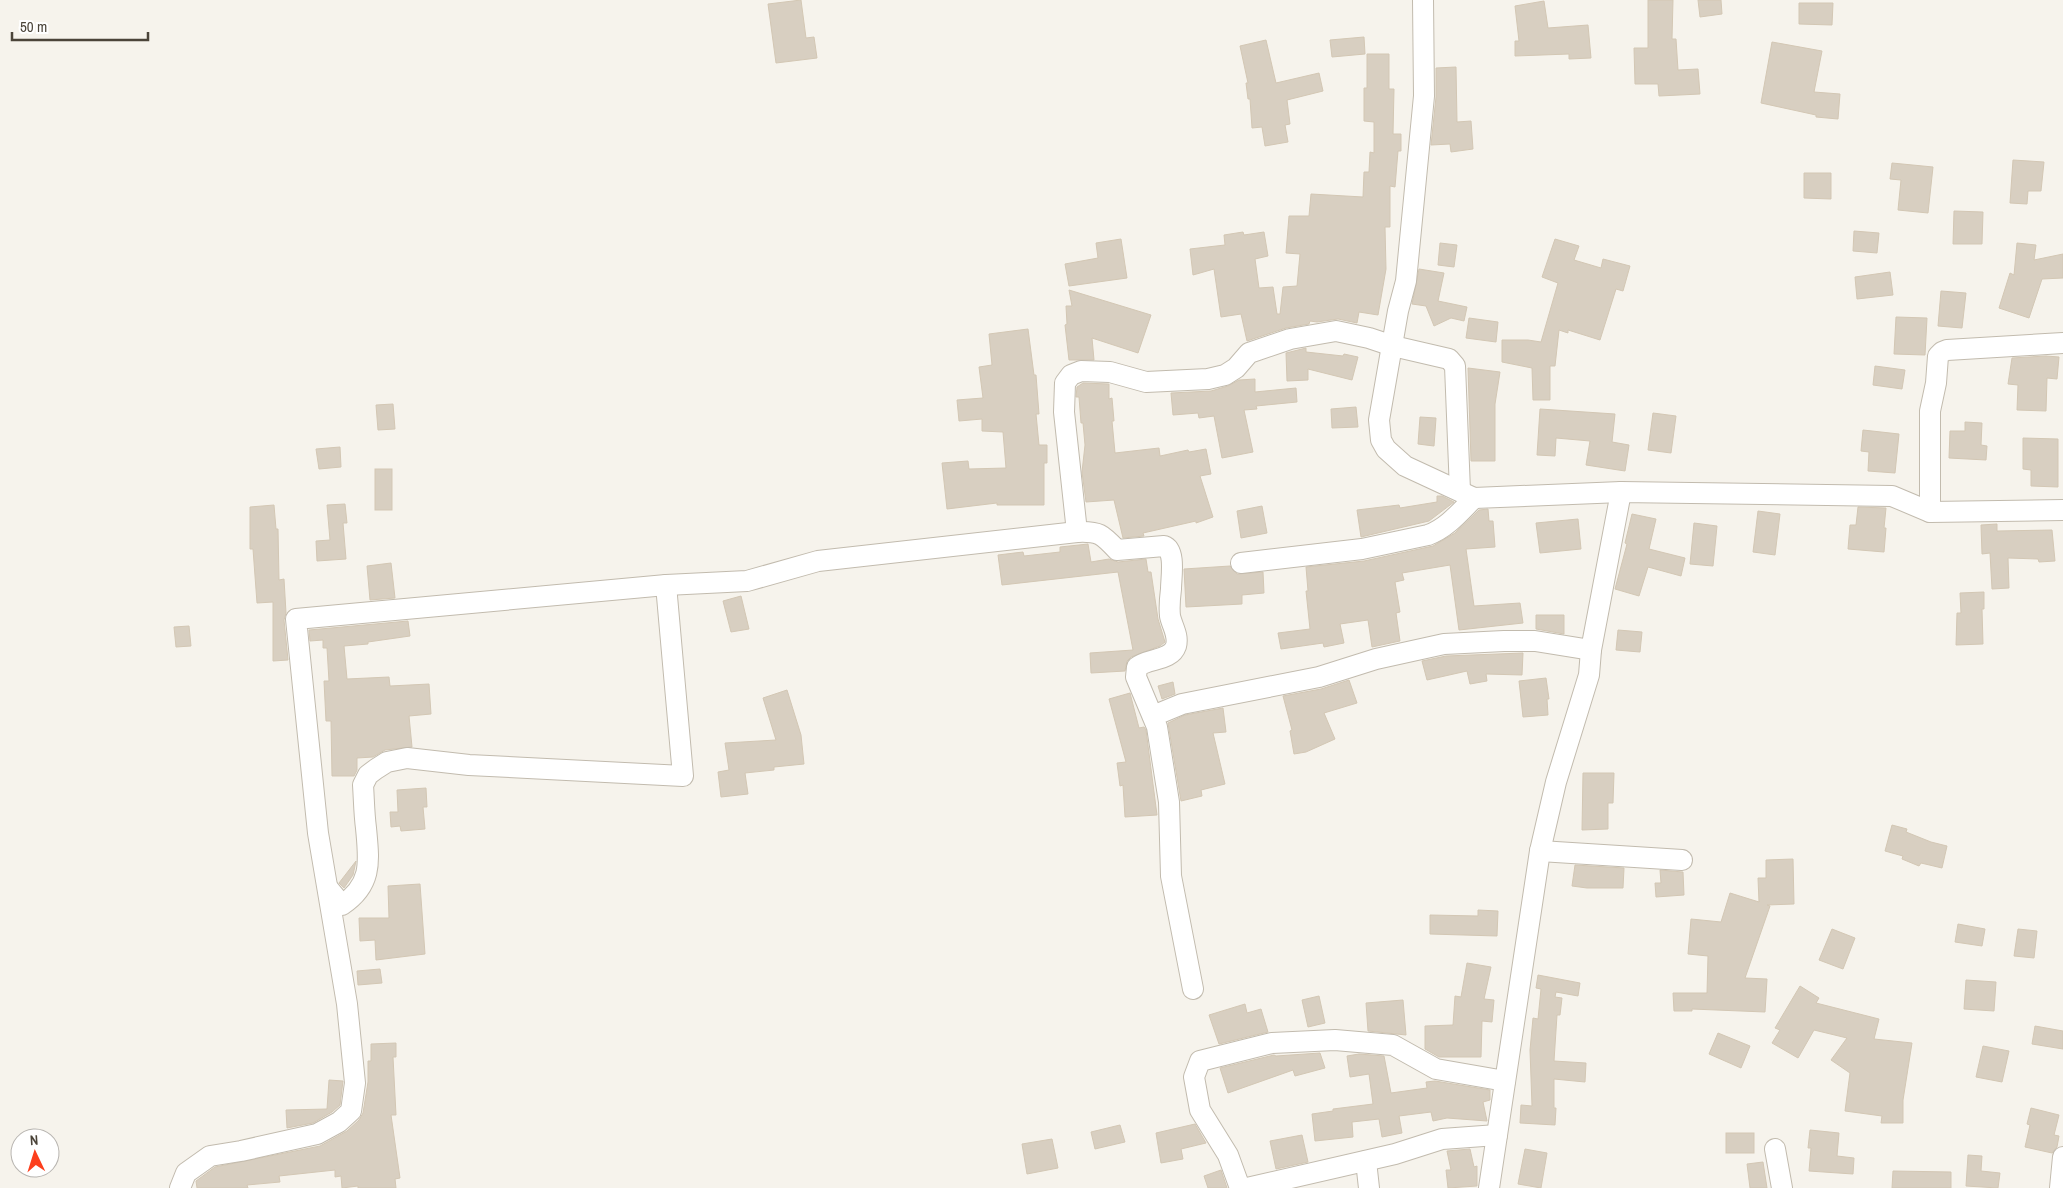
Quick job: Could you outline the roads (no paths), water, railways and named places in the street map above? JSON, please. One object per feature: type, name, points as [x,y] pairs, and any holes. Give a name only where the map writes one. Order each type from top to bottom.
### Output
[{"type":"street","points":[[1423,0],[1424,96],[1406,280],[1398,311],[1379,420],[1381,440],[1386,449],[1405,466],[1467,495],[1621,492],[1892,496],[1930,512],[2063,510]]},
{"type":"street","points":[[1077,532],[1064,412],[1065,383],[1070,375],[1081,371],[1110,372],[1146,382],[1208,379],[1225,375],[1236,368],[1249,353],[1290,339],[1336,331],[1449,360],[1455,366],[1467,495],[1447,525],[1438,532],[1428,535],[1362,548],[1240,563]]},
{"type":"street","points":[[1930,512],[1930,410],[1936,384],[1938,356],[1947,350],[2063,343]]},
{"type":"street","points":[[1489,1188],[1540,851],[1556,782],[1588,674],[1621,492]]},
{"type":"street","points":[[180,1188],[186,1173],[210,1156],[317,1134],[339,1122],[351,1111],[356,1083],[347,1004],[318,833],[296,618],[666,585],[747,581],[818,561],[1077,532],[1093,531],[1102,534],[1117,550],[1164,546],[1171,552],[1170,616],[1176,634],[1176,646],[1168,656],[1144,661],[1137,667],[1136,677],[1157,727],[1169,802],[1171,876],[1193,989]]},
{"type":"street","points":[[328,888],[342,905],[358,892],[364,883],[369,860],[363,785],[368,775],[387,762],[407,758],[469,765],[683,776],[666,585]]},
{"type":"street","points":[[1153,716],[1182,704],[1319,677],[1376,659],[1444,644],[1504,640],[1535,641],[1591,650]]},
{"type":"street","points":[[1540,851],[1682,860]]},
{"type":"street","points":[[1240,1188],[1228,1154],[1200,1110],[1194,1077],[1200,1061],[1272,1043],[1352,1041],[1394,1045],[1436,1069],[1505,1081]]},
{"type":"street","points":[[1247,1188],[1366,1161],[1442,1139],[1497,1135]]},
{"type":"street","points":[[1776,1149],[1782,1188]]},
{"type":"street","points":[[2060,1188],[2063,1157]]},
{"type":"street","points":[[1366,1161],[1369,1188]]}]
